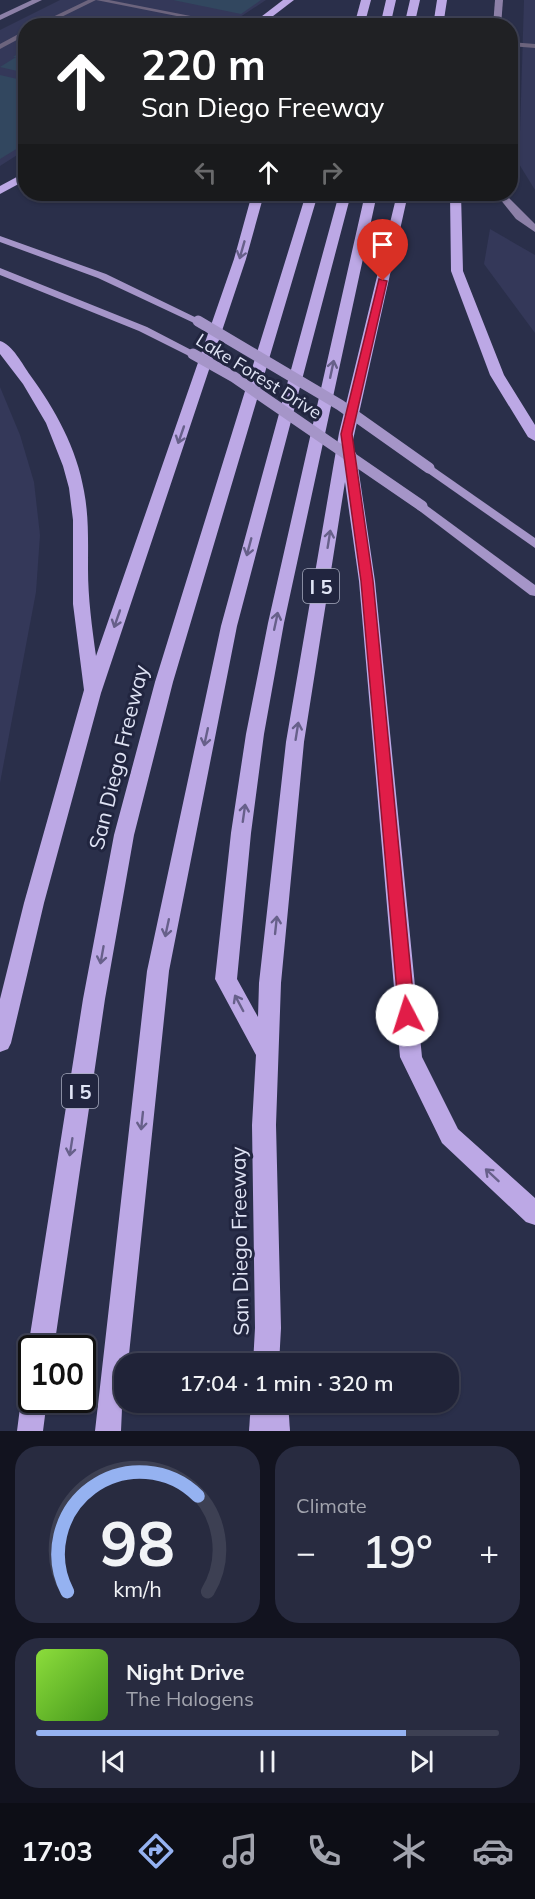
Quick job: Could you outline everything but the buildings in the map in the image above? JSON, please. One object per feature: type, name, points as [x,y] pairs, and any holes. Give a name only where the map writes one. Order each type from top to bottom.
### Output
[{"type":"highway","points":[[264,18],[289,0]]},
{"type":"highway","points":[[387,18],[391,0]]},
{"type":"highway","points":[[411,18],[415,0]]},
{"type":"highway","points":[[439,18],[442,0]]},
{"type":"highway","points":[[355,18],[365,4]]},
{"type":"highway","points":[[0,191],[18,180]]},
{"type":"highway","points":[[0,1043],[34,903],[92,693],[236,270],[256,201]]},
{"type":"highway","name":"San Diego Freeway","points":[[43,1335],[94,999],[124,835],[167,671],[310,201]]},
{"type":"highway","points":[[108,1431],[158,971],[229,626],[343,201]]},
{"type":"highway","points":[[267,1055],[226,978],[241,833],[255,734],[276,623],[370,201]]},
{"type":"highway","name":"San Diego Freeway","points":[[267,1353],[264,1125],[270,983],[295,742],[346,434],[402,201]]},
{"type":"highway","points":[[455,201],[457,271],[497,375],[535,437]]},
{"type":"highway","points":[[0,345],[35,390],[50,414],[72,468],[80,511],[80,577],[92,693]]},
{"type":"highway","points":[[346,434],[368,592],[411,1057],[450,1136],[535,1214]]},
{"type":"highway","points":[[268,1328],[270,1353]]},
{"type":"highway","points":[[30,1431],[32,1413]]},
{"type":"highway","points":[[262,1431],[263,1413]]},
{"type":"highway","points":[[276,1413],[277,1431]]},
{"type":"main road","points":[[0,18],[38,0]]},
{"type":"main road","points":[[498,18],[499,0]]},
{"type":"main road","points":[[0,7],[17,8]]},
{"type":"main road","points":[[506,201],[520,217],[535,229]]},
{"type":"main road","name":"Lake Forest Drive","points":[[0,238],[102,276],[198,321],[340,405],[535,544]]},
{"type":"main road","name":"Lake Forest Drive","points":[[0,271],[143,328],[234,377],[422,506],[535,592]]},
{"type":"lane","points":[[53,18],[93,0]]},
{"type":"lane","points":[[99,0],[197,18]]},
{"type":"lane","points":[[0,47],[18,37]]},
{"type":"lane","points":[[518,45],[535,46]]},
{"type":"shaded area","points":[[60,0],[266,0],[239,18],[24,18]]},
{"type":"shaded area","points":[[524,0],[535,0],[535,190],[519,164]]},
{"type":"shaded area","points":[[18,21],[18,154],[0,166],[0,30]]},
{"type":"shaded area","points":[[490,229],[535,255],[535,333],[484,264]]},
{"type":"shaded area","points":[[0,387],[20,435],[34,482],[40,535],[36,592],[0,783]]},
{"type":"route","points":[[383,281],[346,434],[367,581],[407,1015]]}]
